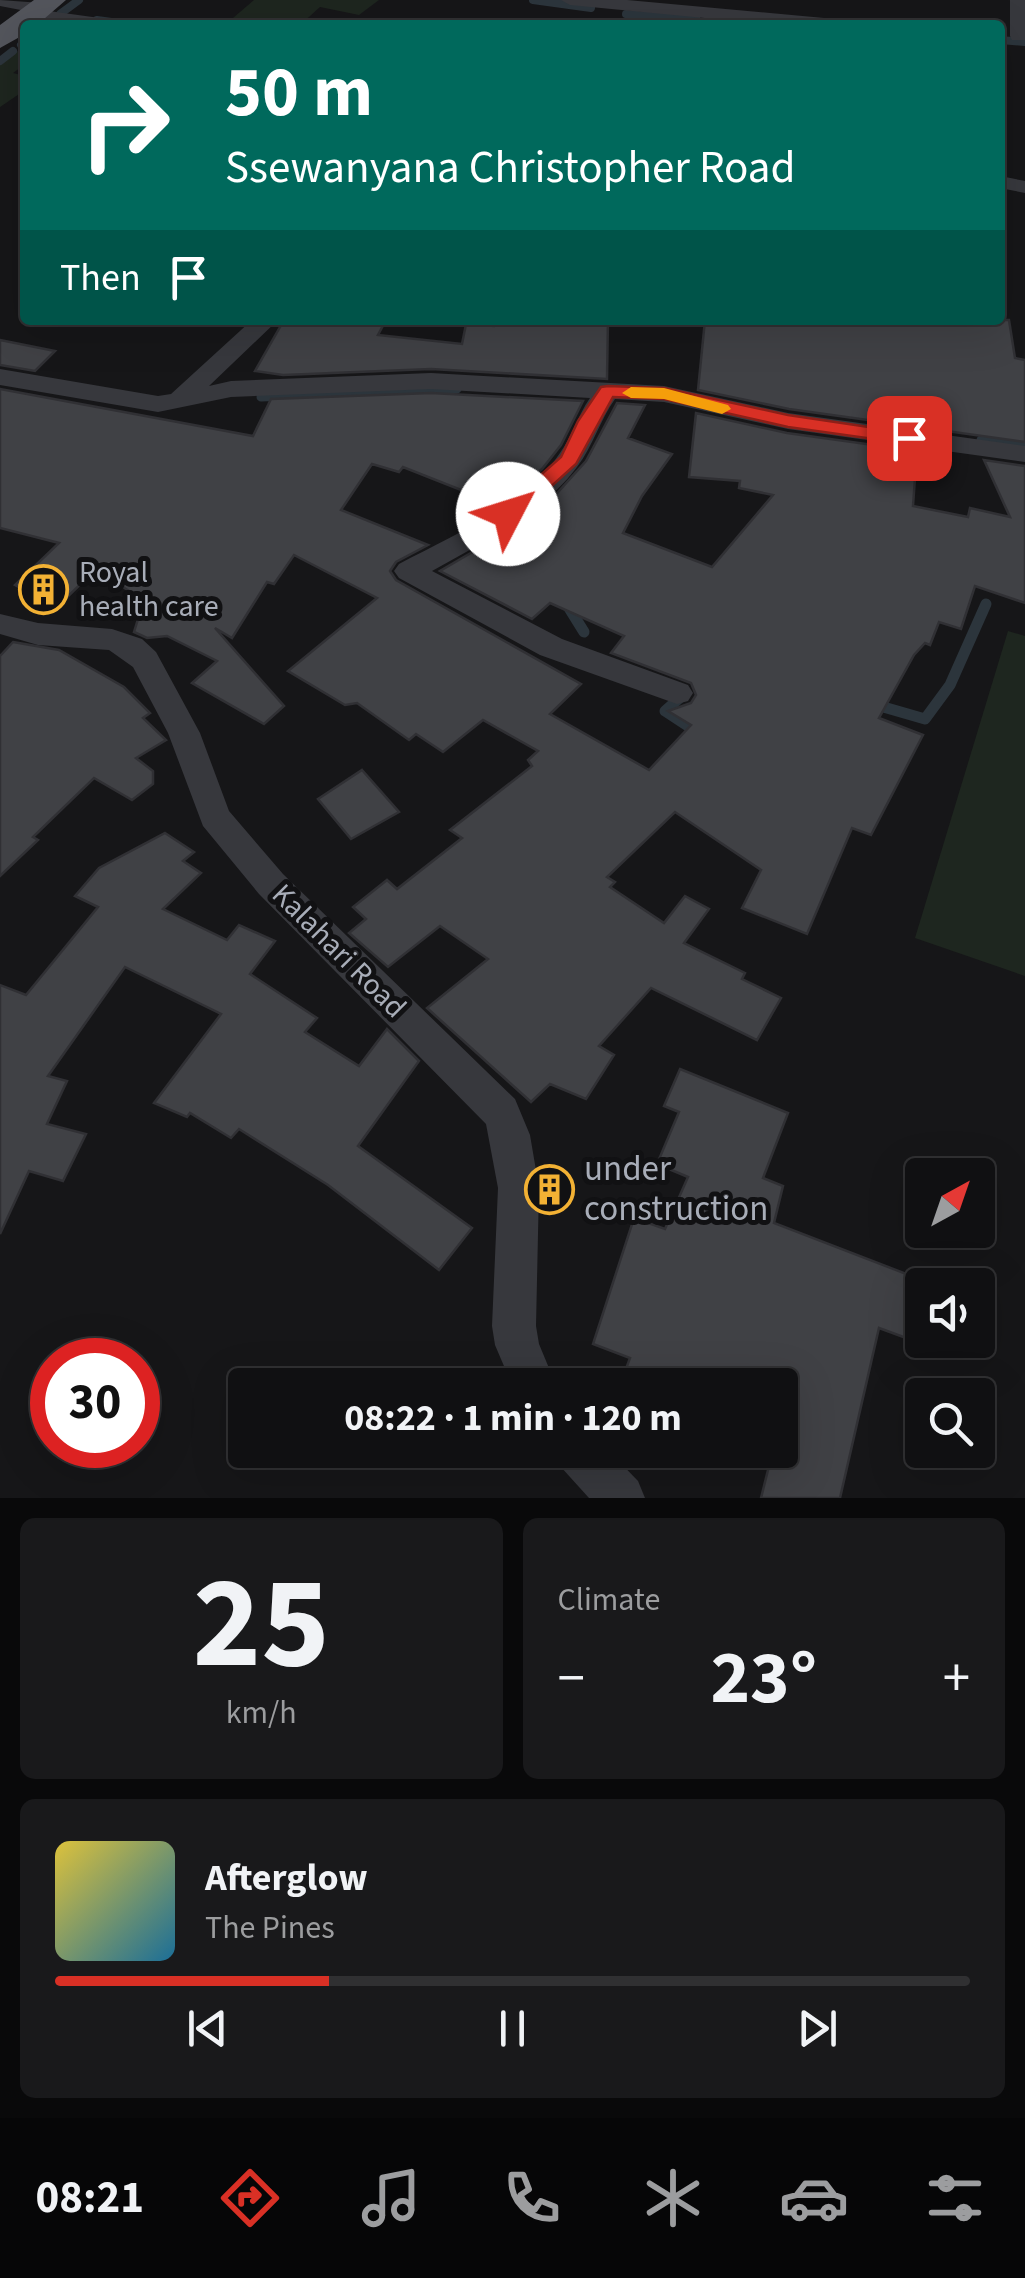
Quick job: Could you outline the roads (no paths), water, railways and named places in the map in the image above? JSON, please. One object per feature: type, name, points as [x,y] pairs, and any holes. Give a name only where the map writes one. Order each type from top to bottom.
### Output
[{"type":"main road","points":[[0,39],[20,24]]},
{"type":"street","points":[[570,0],[779,20]]},
{"type":"street","points":[[1015,36],[1019,0]]},
{"type":"street","points":[[0,1],[89,20]]},
{"type":"street","points":[[614,20],[621,6]]},
{"type":"street","points":[[176,402],[261,325]]},
{"type":"street","points":[[0,378],[158,404],[231,390],[431,381],[664,394],[788,421],[1025,454]]},
{"type":"street","points":[[608,391],[587,421],[569,460],[546,484],[508,514],[409,570],[552,647],[677,694]]},
{"type":"street","name":"Kalahari Road","points":[[0,624],[38,634],[112,640],[131,647],[145,660],[184,733],[215,817],[271,884],[501,1112],[511,1131],[518,1208],[514,1326],[527,1368]]},
{"type":"street","points":[[593,1468],[621,1498]]},
{"type":"waterway","points":[[60,14],[79,0]]},
{"type":"waterway","points":[[533,0],[591,8]]},
{"type":"waterway","points":[[626,14],[697,20]]},
{"type":"waterway","points":[[1005,40],[1025,42]]},
{"type":"waterway","points":[[0,61],[13,51]]},
{"type":"waterway","points":[[261,397],[457,389]]},
{"type":"waterway","points":[[981,440],[1025,445]]},
{"type":"waterway","points":[[566,603],[584,632]]},
{"type":"waterway","points":[[873,704],[925,719],[950,685],[986,604]]},
{"type":"waterway","points":[[683,695],[665,711],[700,734]]},
{"type":"place","name":"Royal health care","points":[[44,589]]},
{"type":"place","name":"under construction","points":[[549,1189]]}]
